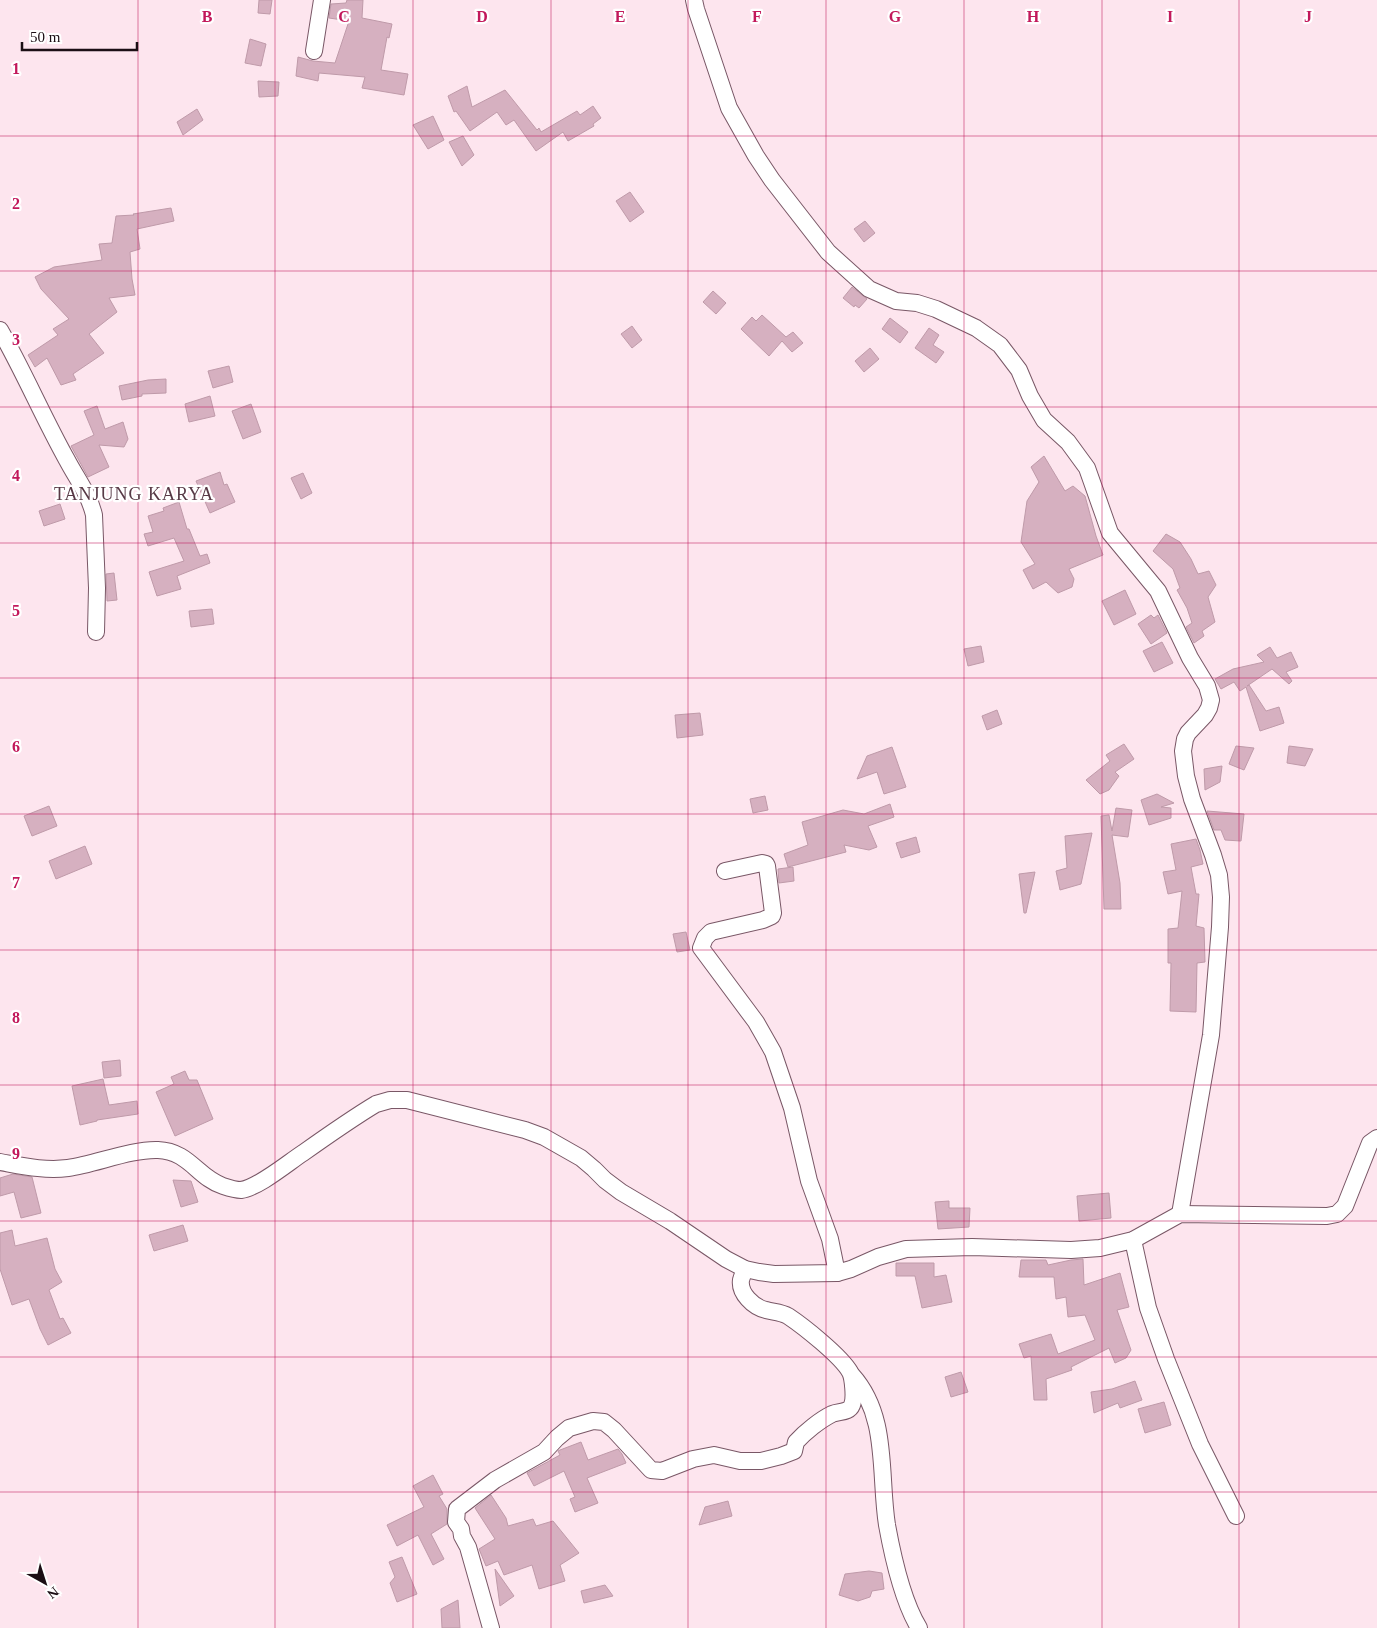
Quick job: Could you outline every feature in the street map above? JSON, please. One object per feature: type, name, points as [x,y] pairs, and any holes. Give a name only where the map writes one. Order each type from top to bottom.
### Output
[{"type":"street","points":[[314,51],[322,0]]},
{"type":"street","points":[[694,0],[729,108],[772,180],[828,252],[869,289],[896,301],[926,305],[945,313],[976,328],[1000,345],[1019,370],[1030,396],[1044,420],[1068,442],[1087,468],[1110,533],[1158,591],[1190,658],[1207,686],[1211,700],[1209,708],[1188,733],[1184,751],[1186,776],[1192,799],[1213,855],[1218,875],[1221,897],[1220,927],[1212,1035],[1180,1214]]},
{"type":"street","points":[[0,330],[25,374],[67,461],[87,493],[91,504],[94,515],[96,632]]},
{"type":"street","points":[[725,871],[762,863],[766,864],[772,916],[763,920],[710,932],[705,938],[702,948],[756,1022],[773,1052],[792,1108],[809,1181],[830,1239],[837,1273]]},
{"type":"street","points":[[0,1162],[40,1169],[67,1168],[143,1151],[157,1150],[171,1152],[184,1158],[216,1184],[230,1189],[242,1190],[280,1169],[376,1104],[390,1100],[407,1100],[525,1130],[544,1137],[580,1158],[636,1203],[670,1221],[726,1259],[745,1269],[774,1274],[837,1273],[906,1248],[946,1246],[1071,1250],[1100,1248],[1133,1240],[1180,1214],[1327,1216],[1337,1214],[1345,1206],[1370,1142],[1377,1138]]},
{"type":"street","points":[[1133,1240],[1148,1308],[1166,1359],[1200,1444],[1236,1516]]},
{"type":"street","points":[[745,1269],[741,1280],[741,1287],[747,1298],[763,1309],[786,1315],[817,1338],[841,1360],[865,1392],[877,1423],[881,1443],[887,1525],[900,1581],[919,1628]]},
{"type":"street","points":[[491,1628],[468,1547],[456,1522],[456,1515],[457,1509],[495,1480],[544,1452],[570,1428],[593,1421],[604,1422],[614,1430],[651,1470],[662,1471],[714,1455],[740,1461],[761,1461],[781,1456],[794,1451],[796,1442],[818,1423],[833,1414],[850,1408],[853,1404],[854,1392],[851,1373]]},
{"type":"building","points":[[259,0],[272,0],[270,14],[258,13]]},
{"type":"building","points":[[347,0],[363,0],[362,18],[392,24],[389,38],[387,37],[381,70],[408,74],[404,95],[362,88],[365,77],[319,73],[318,81],[296,76],[298,57],[313,61],[335,63],[349,21],[329,18],[331,4],[346,3]]},
{"type":"building","points":[[250,39],[266,44],[261,66],[245,63]]},
{"type":"building","points":[[258,81],[279,82],[278,96],[259,97]]},
{"type":"building","points":[[467,86],[472,107],[505,90],[537,130],[539,128],[541,132],[577,111],[580,115],[593,106],[601,118],[593,124],[594,126],[568,141],[563,132],[536,151],[514,120],[506,125],[497,112],[470,131],[456,111],[454,112],[448,96]]},
{"type":"building","points":[[197,109],[203,120],[183,135],[177,122]]},
{"type":"building","points":[[433,116],[444,140],[428,149],[413,125]]},
{"type":"building","points":[[463,136],[474,155],[462,166],[449,142]]},
{"type":"building","points":[[630,192],[644,212],[630,222],[616,201]]},
{"type":"building","points":[[171,208],[174,221],[137,229],[140,249],[130,252],[135,295],[109,298],[117,312],[89,334],[104,353],[73,374],[76,380],[61,385],[47,358],[35,367],[28,355],[58,335],[53,329],[69,319],[41,289],[35,277],[54,267],[102,260],[99,244],[112,243],[116,216],[134,215]]},
{"type":"building","points":[[865,221],[875,233],[864,242],[854,229]]},
{"type":"building","points":[[852,287],[867,299],[859,308],[855,305],[854,307],[843,298]]},
{"type":"building","points":[[713,291],[726,303],[716,314],[703,302]]},
{"type":"building","points":[[762,315],[786,337],[793,332],[803,343],[792,352],[782,341],[769,356],[741,329],[752,317],[756,321]]},
{"type":"building","points":[[890,318],[908,332],[900,343],[882,329]]},
{"type":"building","points":[[632,326],[642,340],[632,348],[621,334]]},
{"type":"building","points":[[929,328],[939,335],[933,345],[944,352],[936,363],[915,348]]},
{"type":"building","points":[[870,348],[879,359],[864,372],[855,361]]},
{"type":"building","points":[[229,366],[233,382],[213,388],[208,371]]},
{"type":"building","points":[[166,379],[166,393],[142,394],[142,396],[122,400],[119,386],[148,380]]},
{"type":"building","points":[[210,396],[215,416],[189,422],[185,404]]},
{"type":"building","points":[[251,404],[261,432],[243,439],[232,411]]},
{"type":"building","points":[[97,406],[105,429],[123,422],[128,439],[124,447],[99,445],[109,467],[88,477],[71,446],[94,435],[84,411]]},
{"type":"building","points":[[1044,456],[1065,491],[1073,486],[1085,496],[1103,555],[1069,569],[1074,579],[1072,587],[1058,593],[1046,582],[1033,589],[1023,570],[1035,564],[1021,542],[1027,501],[1039,482],[1031,467]]},
{"type":"building","points":[[220,472],[224,485],[227,484],[235,502],[210,513],[196,481]]},
{"type":"building","points":[[303,473],[312,493],[301,499],[291,478]]},
{"type":"building","points":[[179,502],[187,529],[189,529],[200,556],[207,554],[210,563],[177,576],[181,589],[157,596],[149,572],[184,561],[174,538],[148,546],[144,534],[153,532],[148,516],[164,511],[163,508]]},
{"type":"building","points":[[60,504],[65,519],[44,526],[39,511]]},
{"type":"building","points":[[1166,534],[1180,542],[1198,574],[1209,571],[1216,585],[1208,597],[1215,622],[1202,631],[1204,636],[1194,643],[1186,627],[1192,623],[1187,608],[1177,590],[1180,588],[1173,569],[1153,551]]},
{"type":"building","points":[[114,573],[117,600],[107,601],[106,574]]},
{"type":"building","points":[[1125,590],[1136,614],[1114,625],[1102,601]]},
{"type":"building","points":[[212,609],[214,624],[191,627],[189,611]]},
{"type":"building","points":[[1151,615],[1154,618],[1158,615],[1167,633],[1151,644],[1138,624]]},
{"type":"building","points":[[1162,642],[1173,663],[1154,672],[1143,651]]},
{"type":"building","points":[[981,646],[984,662],[968,666],[964,649]]},
{"type":"building","points":[[1270,647],[1277,658],[1291,652],[1298,667],[1286,672],[1292,681],[1289,684],[1272,669],[1247,686],[1249,685],[1266,711],[1279,707],[1284,723],[1260,731],[1246,687],[1240,691],[1234,682],[1221,689],[1215,679],[1233,669],[1264,662],[1257,655]]},
{"type":"building","points":[[997,710],[1002,724],[987,730],[982,716]]},
{"type":"building","points":[[700,713],[703,735],[677,738],[675,715]]},
{"type":"building","points":[[1124,744],[1134,759],[1115,772],[1119,776],[1109,790],[1100,794],[1086,780],[1110,761],[1106,755]]},
{"type":"building","points":[[1236,746],[1254,748],[1244,770],[1229,764]]},
{"type":"building","points":[[1289,746],[1313,749],[1305,766],[1287,763]]},
{"type":"building","points":[[892,747],[906,787],[884,794],[877,772],[857,779],[867,756]]},
{"type":"building","points":[[1222,766],[1220,782],[1205,790],[1204,769]]},
{"type":"building","points":[[1157,794],[1174,803],[1161,807],[1171,808],[1171,818],[1149,825],[1141,800]]},
{"type":"building","points":[[765,796],[768,810],[753,813],[750,799]]},
{"type":"building","points":[[890,804],[894,817],[868,826],[877,847],[869,850],[844,845],[846,852],[788,867],[784,854],[808,845],[802,822],[843,810],[864,814]]},
{"type":"building","points":[[49,806],[57,826],[32,836],[24,816]]},
{"type":"building","points":[[1116,808],[1132,810],[1128,837],[1112,835],[1120,883],[1121,909],[1104,909],[1101,816],[1109,815],[1112,831]]},
{"type":"building","points":[[1207,811],[1244,814],[1241,841],[1225,840],[1221,830],[1214,830]]},
{"type":"building","points":[[1092,833],[1081,884],[1060,890],[1056,871],[1067,868],[1065,836]]},
{"type":"building","points":[[916,837],[920,852],[901,858],[896,843]]},
{"type":"building","points":[[1196,839],[1203,864],[1191,867],[1196,894],[1199,894],[1196,926],[1204,928],[1205,962],[1197,963],[1196,1012],[1170,1011],[1171,963],[1168,963],[1168,929],[1178,928],[1182,891],[1168,894],[1163,872],[1176,870],[1171,844]]},
{"type":"building","points":[[85,846],[92,864],[56,879],[49,861]]},
{"type":"building","points":[[793,867],[794,881],[779,883],[778,869]]},
{"type":"building","points":[[1035,872],[1026,913],[1024,913],[1019,874]]},
{"type":"building","points":[[686,932],[690,950],[677,952],[673,934]]},
{"type":"building","points":[[120,1060],[121,1076],[104,1078],[102,1062]]},
{"type":"building","points":[[185,1071],[189,1080],[197,1080],[213,1119],[175,1136],[156,1092],[174,1084],[171,1077]]},
{"type":"building","points":[[103,1079],[109,1105],[137,1101],[138,1114],[97,1120],[80,1125],[72,1086]]},
{"type":"building","points":[[13,1174],[32,1177],[41,1213],[21,1218],[14,1192],[0,1196],[0,1178]]},
{"type":"building","points":[[173,1180],[191,1181],[198,1202],[181,1207]]},
{"type":"building","points":[[1109,1193],[1111,1218],[1079,1221],[1077,1196]]},
{"type":"building","points":[[949,1201],[949,1208],[970,1208],[969,1227],[938,1229],[935,1202]]},
{"type":"building","points":[[183,1225],[188,1241],[154,1251],[149,1235]]},
{"type":"building","points":[[12,1230],[15,1246],[47,1238],[55,1269],[62,1282],[49,1290],[60,1319],[63,1318],[71,1333],[48,1345],[29,1299],[12,1305],[0,1269],[0,1233]]},
{"type":"building","points":[[1083,1259],[1084,1285],[1120,1273],[1129,1307],[1117,1310],[1131,1350],[1126,1358],[1115,1363],[1109,1348],[1071,1367],[1072,1370],[1046,1379],[1047,1400],[1034,1400],[1031,1356],[1024,1358],[1019,1344],[1051,1334],[1058,1354],[1095,1340],[1085,1315],[1068,1317],[1066,1297],[1056,1299],[1054,1277],[1019,1277],[1021,1260],[1046,1260],[1048,1265]]},
{"type":"building","points":[[896,1263],[934,1263],[934,1277],[946,1275],[952,1302],[922,1308],[915,1276],[896,1276]]},
{"type":"building","points":[[961,1372],[968,1392],[951,1397],[945,1377]]},
{"type":"building","points":[[1135,1381],[1142,1400],[1120,1408],[1118,1403],[1094,1413],[1091,1392],[1112,1389]]},
{"type":"building","points":[[1164,1402],[1171,1425],[1145,1433],[1138,1409]]},
{"type":"building","points":[[581,1442],[588,1460],[618,1449],[626,1463],[587,1478],[598,1503],[575,1512],[570,1499],[575,1497],[564,1471],[534,1486],[527,1473],[560,1455],[558,1451]]},
{"type":"building","points":[[433,1475],[443,1494],[439,1496],[447,1509],[447,1524],[431,1534],[444,1559],[433,1565],[418,1535],[397,1546],[387,1525],[424,1507],[413,1486]]},
{"type":"building","points":[[491,1495],[506,1518],[508,1526],[533,1519],[536,1526],[553,1521],[579,1553],[560,1565],[565,1581],[539,1589],[532,1565],[504,1575],[498,1561],[486,1566],[479,1549],[495,1539],[475,1508]]},
{"type":"building","points":[[728,1501],[732,1516],[699,1525],[705,1507]]},
{"type":"building","points":[[402,1557],[417,1594],[397,1602],[390,1583],[395,1577],[389,1562]]},
{"type":"building","points":[[495,1569],[514,1596],[500,1606]]},
{"type":"building","points":[[869,1571],[882,1573],[884,1589],[872,1591],[870,1597],[858,1601],[839,1595],[845,1574]]},
{"type":"building","points":[[605,1585],[613,1596],[584,1603],[581,1591]]},
{"type":"building","points":[[458,1600],[460,1628],[442,1628],[441,1609]]},
{"type":"district","name":"TANJUNG KARYA","points":[[134,494]]}]
